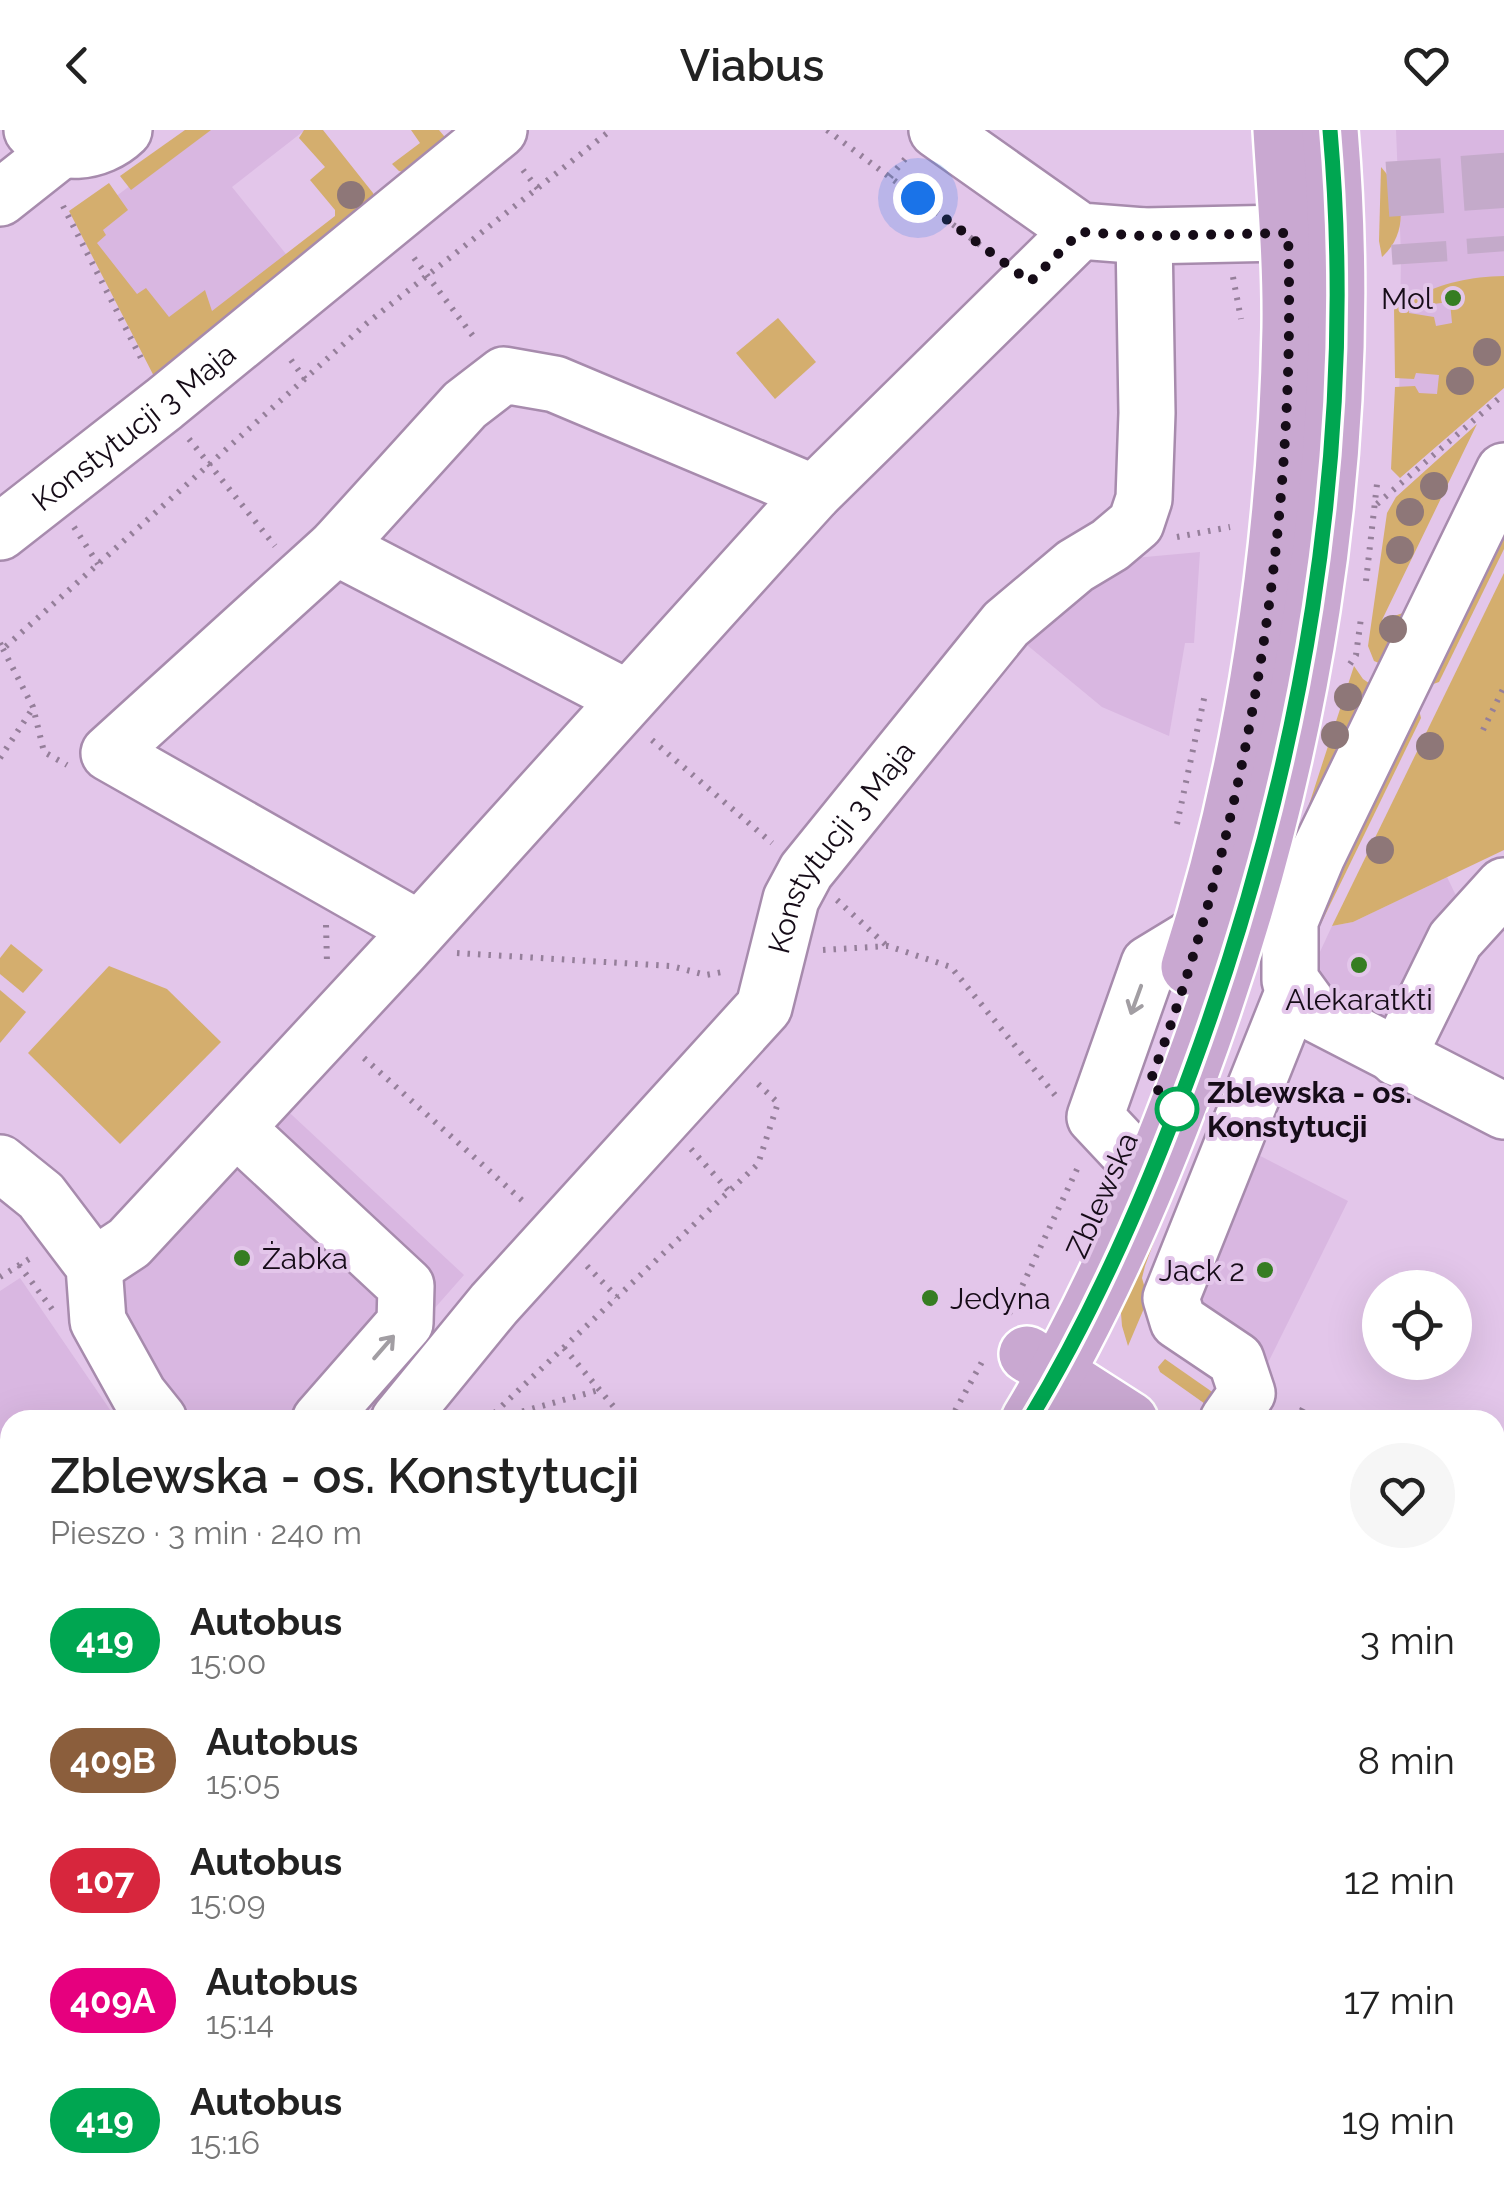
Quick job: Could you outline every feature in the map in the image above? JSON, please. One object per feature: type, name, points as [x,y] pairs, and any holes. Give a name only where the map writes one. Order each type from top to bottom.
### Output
[{"type":"main road","name":"Zblewska","points":[[994,1410],[1102,1157],[1163,1048],[1200,933],[1249,725],[1280,524],[1290,326],[1281,130]]},
{"type":"main road","name":"Zblewska","points":[[1017,1353],[1114,1256],[1164,1144],[1210,1019],[1288,749],[1328,505],[1337,359],[1336,205],[1330,130]]},
{"type":"main road","name":"Zblewska","points":[[1017,1353],[1027,1410]]},
{"type":"main road","points":[[1017,1353],[1113,1410]]},
{"type":"street","points":[[0,142],[10,130]]},
{"type":"street","points":[[0,198],[47,140],[83,151],[104,146],[124,130]]},
{"type":"street","name":"Konstytucji 3 Maja","points":[[0,532],[164,404],[499,130]]},
{"type":"street","points":[[937,130],[1080,232],[1144,236],[1288,233]]},
{"type":"street","points":[[94,1266],[129,1242],[236,1128],[814,494],[1080,232]]},
{"type":"street","name":"Konstytucji 3 Maja","points":[[407,1410],[494,1304],[764,1008],[791,898],[806,872],[1006,624],[1075,566],[1110,545],[1136,523],[1144,500],[1147,413],[1144,236]]},
{"type":"street","points":[[419,929],[109,753],[336,547],[465,405],[504,375],[555,384],[814,494]]},
{"type":"street","points":[[1234,1410],[1246,1392],[1236,1360],[1178,1322],[1171,1298],[1293,984],[1290,921],[1317,856],[1504,472]]},
{"type":"street","points":[[336,547],[622,704]]},
{"type":"street","points":[[1396,1058],[1454,940],[1504,886]]},
{"type":"street","points":[[1293,984],[1314,1013],[1504,1111]]},
{"type":"street","points":[[236,1128],[406,1286],[405,1323],[329,1410]]},
{"type":"street","points":[[0,1163],[41,1196],[94,1266],[98,1321],[151,1410]]},
{"type":"path","points":[[0,643],[3,649],[366,324],[611,130]]},
{"type":"path","points":[[832,131],[1030,282]]},
{"type":"path","points":[[531,180],[538,189]]},
{"type":"path","points":[[1225,234],[1242,327]]},
{"type":"path","points":[[421,268],[504,375]]},
{"type":"path","points":[[1376,504],[1504,394]]},
{"type":"path","points":[[1227,546],[1232,516]]},
{"type":"path","points":[[1161,536],[1174,538],[1230,527]]},
{"type":"path","points":[[1483,730],[1504,687]]},
{"type":"path","points":[[1177,826],[1205,692]]},
{"type":"path","points":[[622,704],[750,825]]},
{"type":"path","points":[[0,758],[34,707]]},
{"type":"path","points":[[671,966],[706,975],[825,949],[888,946],[951,967],[1067,1110]]},
{"type":"path","points":[[350,1005],[365,1062],[497,1176],[558,1235]]},
{"type":"path","points":[[499,1410],[758,1164],[778,1103],[724,1052]]},
{"type":"path","points":[[690,1149],[729,1191]]},
{"type":"path","points":[[960,1410],[1017,1353],[1102,1157]]},
{"type":"path","points":[[0,1277],[36,1255]]},
{"type":"path","points":[[603,1282],[617,1297]]},
{"type":"path","points":[[564,1348],[616,1410]]},
{"type":"path","points":[[526,1410],[599,1390]]},
{"type":"path","points":[[1302,1410],[1305,1404]]},
{"type":"shaded area","points":[[185,130],[211,130],[131,190],[120,176]]},
{"type":"shaded area","points":[[204,130],[305,130],[232,187],[294,264],[182,358],[78,225]]},
{"type":"shaded area","points":[[304,130],[323,130],[373,193],[379,208],[160,388],[69,211],[109,183],[128,210],[103,230],[106,235],[97,243],[137,294],[146,288],[169,317],[205,290],[212,311],[335,216],[335,210],[310,180],[325,167],[299,138]]},
{"type":"shaded area","points":[[411,130],[439,130],[449,142],[412,174],[399,171],[392,164],[420,143]]},
{"type":"shaded area","name":"Mol","points":[[1396,130],[1504,130],[1504,347],[1484,388],[1399,418],[1401,254]]},
{"type":"shaded area","points":[[1381,167],[1395,188],[1401,212],[1397,236],[1382,257],[1379,241]]},
{"type":"shaded area","points":[[1504,276],[1504,388],[1400,478],[1391,469],[1395,387],[1415,386],[1419,393],[1437,394],[1439,375],[1416,373],[1414,379],[1395,378],[1394,307],[1407,301],[1409,313],[1434,317],[1436,326],[1452,323],[1450,302],[1433,304],[1433,310],[1415,308],[1413,298],[1457,281]]},
{"type":"shaded area","points":[[778,318],[816,362],[775,399],[736,353]]},
{"type":"shaded area","points":[[1477,424],[1382,620],[1415,609],[1386,666],[1374,661],[1368,646],[1387,513],[1396,497]]},
{"type":"shaded area","points":[[1504,516],[1504,549],[1439,682],[1425,687]]},
{"type":"shaded area","points":[[1200,552],[1194,643],[1185,643],[1169,736],[1102,707],[1021,640],[1079,586],[1134,558]]},
{"type":"shaded area","points":[[1504,573],[1504,850],[1353,922],[1332,926]]},
{"type":"shaded area","points":[[1354,666],[1376,688],[1294,851]]},
{"type":"shaded area","points":[[1418,706],[1421,718],[1311,944],[1325,886]]},
{"type":"shaded area","points":[[1447,877],[1461,906],[1390,1016],[1369,1016],[1317,988],[1319,954],[1332,926],[1353,922]]},
{"type":"shaded area","points":[[11,944],[43,970],[23,993],[0,974],[0,958]]},
{"type":"shaded area","points":[[109,966],[167,989],[221,1042],[120,1144],[28,1053]]},
{"type":"shaded area","points":[[0,990],[26,1012],[0,1043]]},
{"type":"shaded area","points":[[278,1102],[464,1275],[345,1410],[173,1410],[111,1287]]},
{"type":"shaded area","points":[[1239,1145],[1348,1201],[1259,1381],[1173,1328]]},
{"type":"shaded area","points":[[1179,1174],[1145,1266],[1142,1278],[1148,1299],[1128,1346],[1119,1288]]},
{"type":"shaded area","points":[[20,1278],[110,1410],[0,1410],[0,1291]]},
{"type":"shaded area","points":[[1165,1359],[1218,1396],[1208,1406],[1160,1372],[1158,1367]]},
{"type":"tunnel","points":[[1488,154],[1495,252]]},
{"type":"tunnel","points":[[1413,160],[1420,263]]},
{"type":"bus line","name":"419","points":[[1034,1410],[1092,1302],[1164,1144],[1210,1019],[1248,898],[1288,749],[1328,505],[1337,359],[1336,205],[1330,130]]},
{"type":"place","name":"Mol","points":[[1453,298]]},
{"type":"place","name":"Alekaratkti","points":[[1359,965]]},
{"type":"place","name":"Zblewska - os. Konstytucji","points":[[1177,1109]]},
{"type":"place","name":"Żabka","points":[[242,1258]]},
{"type":"place","name":"Jack 2","points":[[1265,1270]]},
{"type":"place","name":"Jedyna","points":[[930,1298]]},
{"type":"route","points":[[918,198],[1030,282],[1080,232],[1144,236],[1288,233],[1290,326],[1280,524],[1249,725],[1200,933],[1150,1082],[1177,1109]]}]
